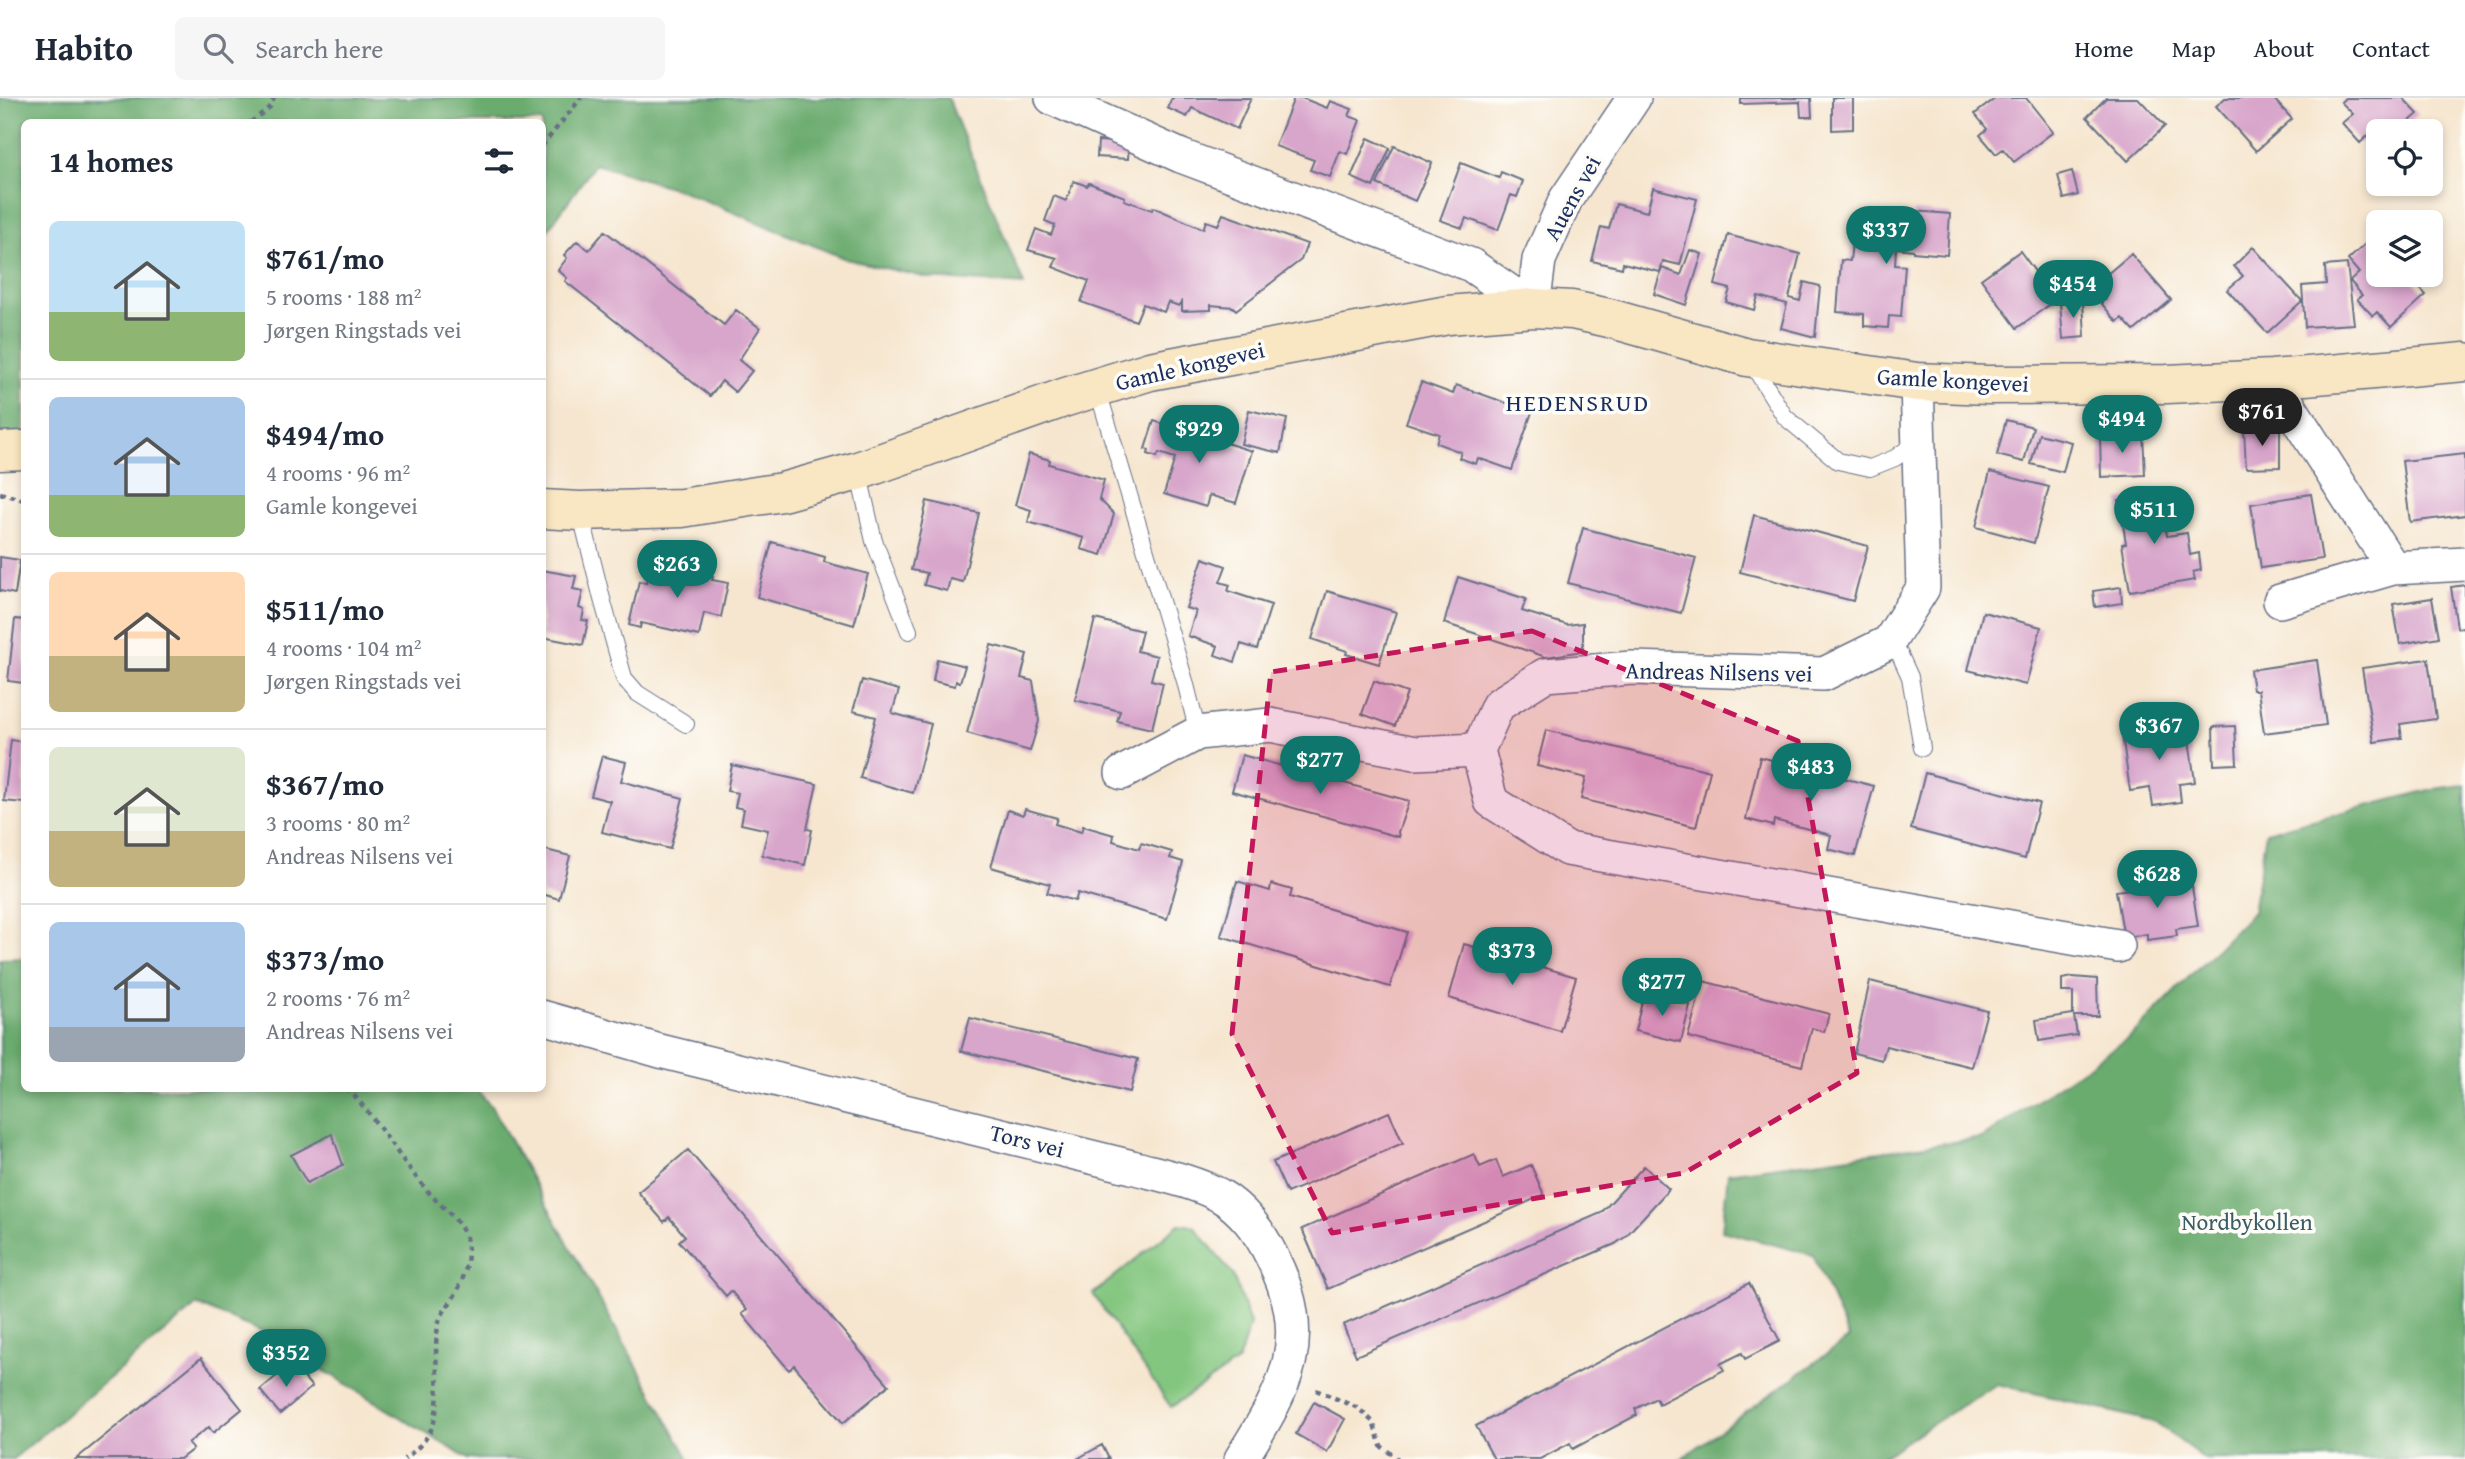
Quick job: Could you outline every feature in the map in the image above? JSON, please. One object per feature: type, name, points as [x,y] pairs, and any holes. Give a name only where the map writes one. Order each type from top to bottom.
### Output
[{"type":"main road","name":"Gamle kongevei","points":[[546,509],[682,508],[782,492],[858,471],[1054,401],[1150,371],[1448,315],[1533,307],[1572,310],[1609,317],[1747,357],[1917,382],[1988,385],[2154,384],[2272,379],[2465,362]]},
{"type":"main road","points":[[0,451],[21,450]]},
{"type":"street","name":"Gamle kongevei","points":[[1052,98],[1181,156],[1471,265],[1533,307]]},
{"type":"street","name":"Auens vei","points":[[1533,307],[1539,260],[1566,199],[1634,98]]},
{"type":"street","points":[[2272,379],[2393,568]]},
{"type":"street","points":[[1889,642],[1923,588],[1917,382]]},
{"type":"street","points":[[2280,601],[2393,568],[2465,564]]},
{"type":"street","name":"Andreas Nilsens vei","points":[[1478,750],[1498,705],[1545,675],[1632,668],[1824,674],[1889,642]]},
{"type":"street","points":[[1122,773],[1198,733],[1270,725],[1415,753],[1478,750],[1491,801],[1567,849],[2118,946]]},
{"type":"street","name":"Tors vei","points":[[546,1018],[660,1051],[1132,1167],[1191,1184],[1220,1196],[1247,1219],[1269,1250],[1287,1294],[1293,1322],[1291,1356],[1286,1379],[1267,1418],[1241,1459]]},
{"type":"lane","points":[[1747,357],[1785,417],[1838,461],[1870,468],[1895,458],[1917,442]]},
{"type":"lane","points":[[1097,387],[1198,733]]},
{"type":"lane","points":[[858,471],[874,541],[909,631]]},
{"type":"lane","points":[[580,511],[624,678],[637,693],[686,724]]},
{"type":"lane","points":[[1889,642],[1900,655],[1910,677],[1922,747]]},
{"type":"path","points":[[255,119],[270,107],[274,98]]},
{"type":"path","points":[[546,141],[581,98]]},
{"type":"path","points":[[0,493],[21,499]]},
{"type":"path","points":[[350,1092],[426,1189],[452,1216],[468,1243],[464,1275],[440,1318],[436,1339],[439,1387],[433,1425],[422,1445],[404,1459]]},
{"type":"path","points":[[1327,1394],[1358,1408],[1366,1415],[1373,1422],[1381,1446],[1398,1459]]},
{"type":"highlighted area","points":[[1532,631],[1798,741],[1857,1073],[1684,1173],[1332,1233],[1232,1034],[1271,672]]},
{"type":"green space","points":[[0,98],[948,98],[1024,285],[928,278],[846,259],[680,190],[595,164],[546,233],[546,119],[21,119],[21,440],[0,440]]},
{"type":"green space","name":"Nordbykollen","points":[[2465,785],[2465,1459],[2205,1459],[2154,1422],[1997,1384],[1880,1459],[1681,1459],[1849,1338],[1813,1255],[1722,1231],[1728,1173],[1982,1138],[2130,1037],[2253,912],[2266,832],[2433,789]]},
{"type":"green space","points":[[21,958],[21,1092],[479,1092],[491,1106],[689,1459],[468,1459],[260,1331],[197,1305],[13,1459],[0,1459],[0,959]]},
{"type":"green space","points":[[1179,1224],[1194,1226],[1233,1275],[1250,1324],[1238,1361],[1171,1407],[1093,1294]]},
{"type":"building","points":[[1172,98],[1251,98],[1237,129],[1192,108],[1187,117],[1167,108]]},
{"type":"building","points":[[1294,98],[1302,98],[1327,108],[1330,101],[1352,109],[1349,116],[1360,120],[1347,154],[1340,151],[1330,177],[1310,170],[1314,160],[1275,146]]},
{"type":"building","points":[[1741,98],[1811,98],[1812,117],[1801,117],[1800,102],[1741,104]]},
{"type":"building","points":[[1832,98],[1853,98],[1853,129],[1832,130]]},
{"type":"building","points":[[1996,98],[2026,98],[2053,132],[2014,162],[2003,149],[1996,154],[1980,135],[1987,129],[1975,114]]},
{"type":"building","points":[[2106,98],[2138,98],[2165,126],[2128,161],[2087,117]]},
{"type":"building","points":[[2225,98],[2273,98],[2292,119],[2256,151],[2216,106]]},
{"type":"building","points":[[2345,98],[2403,98],[2418,114],[2412,119],[2366,119],[2366,138],[2360,143],[2342,123],[2353,114],[2341,102]]},
{"type":"building","points":[[1368,138],[1390,148],[1373,187],[1351,177]]},
{"type":"building","points":[[1098,141],[1129,143],[1128,159],[1097,157]]},
{"type":"building","points":[[1394,146],[1432,163],[1415,201],[1377,184]]},
{"type":"building","points":[[1461,163],[1499,178],[1501,172],[1523,181],[1517,197],[1511,195],[1498,230],[1466,218],[1462,228],[1440,220]]},
{"type":"building","points":[[2072,171],[2078,195],[2064,199],[2058,175]]},
{"type":"building","points":[[1074,181],[1087,186],[1089,183],[1125,197],[1124,200],[1152,210],[1153,207],[1203,229],[1206,221],[1218,225],[1223,214],[1307,244],[1301,260],[1236,310],[1233,307],[1211,305],[1211,310],[1182,311],[1182,302],[1179,306],[1168,302],[1164,312],[1143,304],[1136,321],[1081,302],[1089,281],[1053,267],[1057,258],[1028,250],[1036,229],[1051,235],[1055,225],[1045,221],[1054,196],[1066,201]]},
{"type":"building","points":[[1653,188],[1697,199],[1680,265],[1663,261],[1660,272],[1623,263],[1622,268],[1592,261],[1601,227],[1609,229],[1616,204],[1647,212]]},
{"type":"building","points":[[1914,211],[1950,214],[1947,255],[1896,248],[1895,265],[1905,266],[1901,317],[1889,316],[1888,328],[1864,326],[1864,314],[1837,312],[1841,260],[1850,261],[1854,224],[1912,231]]},
{"type":"building","points":[[605,231],[724,325],[736,310],[760,328],[739,360],[752,371],[735,392],[722,381],[710,396],[565,281],[567,278],[558,270],[567,258],[564,255],[577,241],[589,250]]},
{"type":"building","points":[[1728,235],[1800,254],[1789,298],[1800,301],[1804,282],[1820,286],[1815,337],[1781,328],[1787,304],[1758,296],[1754,310],[1726,302],[1730,289],[1715,285]]},
{"type":"building","points":[[2366,243],[2366,287],[2419,287],[2426,295],[2391,327],[2377,312],[2373,316],[2357,299],[2362,295],[2350,281],[2359,273],[2348,260]]},
{"type":"building","points":[[2253,247],[2302,301],[2267,333],[2227,290],[2243,276],[2234,266]]},
{"type":"building","points":[[1690,250],[1702,254],[1686,305],[1654,294],[1662,268],[1681,275]]},
{"type":"building","points":[[2020,251],[2056,300],[2017,328],[1981,279]]},
{"type":"building","points":[[2131,254],[2171,300],[2134,331],[2122,318],[2117,322],[2101,303],[2106,299],[2094,285]]},
{"type":"building","points":[[2347,264],[2354,324],[2305,327],[2302,286],[2326,284],[2325,266]]},
{"type":"building","points":[[2083,301],[2085,337],[2063,339],[2060,303]]},
{"type":"building","points":[[1421,382],[1453,394],[1456,385],[1532,412],[1512,470],[1478,458],[1476,464],[1459,458],[1461,452],[1436,443],[1439,434],[1406,423]]},
{"type":"building","points":[[1249,410],[1287,419],[1280,453],[1241,444]]},
{"type":"building","points":[[2006,420],[2033,427],[2024,462],[1997,455]]},
{"type":"building","points":[[1154,421],[1252,451],[1236,503],[1209,495],[1206,507],[1164,494],[1175,458],[1159,453],[1157,457],[1148,454],[1149,450],[1145,449]]},
{"type":"building","points":[[2244,429],[2280,429],[2280,467],[2246,468]]},
{"type":"building","points":[[2143,433],[2145,475],[2101,477],[2100,435]]},
{"type":"building","points":[[2039,434],[2071,442],[2063,472],[2031,464]]},
{"type":"building","points":[[1029,454],[1050,460],[1049,464],[1104,480],[1099,499],[1114,514],[1102,555],[1081,549],[1084,538],[1028,522],[1031,510],[1015,505]]},
{"type":"building","points":[[2465,454],[2465,515],[2410,522],[2402,461]]},
{"type":"building","points":[[1990,472],[2049,487],[2034,543],[1976,527]]},
{"type":"building","points":[[2160,493],[2167,536],[2187,533],[2190,555],[2199,553],[2201,570],[2193,572],[2195,580],[2130,591],[2122,544],[2126,543],[2119,500]]},
{"type":"building","points":[[2311,494],[2322,559],[2261,568],[2251,504]]},
{"type":"building","points":[[927,501],[979,513],[963,582],[950,579],[947,591],[924,585],[927,573],[911,570]]},
{"type":"building","points":[[1754,515],[1868,546],[1853,601],[1740,572]]},
{"type":"building","points":[[1583,528],[1696,558],[1681,613],[1568,583]]},
{"type":"building","points":[[772,542],[825,557],[824,562],[868,574],[854,625],[757,597]]},
{"type":"building","points":[[0,557],[20,560],[15,594],[0,591]]},
{"type":"building","points":[[1203,558],[1226,566],[1220,582],[1230,585],[1228,591],[1271,605],[1257,649],[1241,644],[1235,662],[1215,655],[1218,646],[1188,636],[1196,611],[1186,608]]},
{"type":"building","points":[[651,564],[713,577],[712,580],[728,583],[721,617],[704,613],[699,636],[641,623],[640,628],[629,625],[639,581],[646,583]]},
{"type":"building","points":[[546,571],[576,576],[573,589],[583,591],[579,608],[584,610],[582,620],[588,621],[583,645],[546,638]]},
{"type":"building","points":[[1458,577],[1526,599],[1522,611],[1567,625],[1583,623],[1583,651],[1546,657],[1444,623]]},
{"type":"building","points":[[2465,585],[2465,627],[2457,628],[2451,587]]},
{"type":"building","points":[[2121,587],[2122,603],[2095,607],[2093,591]]},
{"type":"building","points":[[1327,591],[1396,612],[1379,664],[1346,654],[1347,651],[1312,639]]},
{"type":"building","points":[[2432,598],[2439,637],[2400,644],[2393,604]]},
{"type":"building","points":[[1983,612],[2041,627],[2026,685],[1968,670]]},
{"type":"building","points":[[15,619],[21,620],[21,683],[8,681]]},
{"type":"building","points":[[1095,619],[1142,631],[1137,651],[1157,656],[1151,680],[1163,683],[1152,729],[1117,721],[1120,711],[1075,700]]},
{"type":"building","points":[[991,645],[1027,654],[1021,678],[1033,681],[1039,721],[1030,751],[967,733]]},
{"type":"building","points":[[937,659],[965,666],[960,682],[956,681],[955,686],[933,681]]},
{"type":"building","points":[[2428,659],[2436,719],[2400,724],[2402,738],[2374,742],[2362,668]]},
{"type":"building","points":[[2317,660],[2326,725],[2264,733],[2258,690],[2253,690],[2250,670]]},
{"type":"building","points":[[862,680],[899,690],[892,713],[931,724],[913,793],[860,778],[876,717],[853,711]]},
{"type":"building","points":[[1374,681],[1407,693],[1395,726],[1362,714]]},
{"type":"building","points":[[2187,725],[2195,782],[2179,784],[2181,802],[2153,806],[2150,788],[2130,791],[2122,734]]},
{"type":"building","points":[[2235,726],[2237,764],[2214,765],[2213,727]]},
{"type":"building","points":[[1546,730],[1710,771],[1696,827],[1581,799],[1586,778],[1537,766]]},
{"type":"building","points":[[11,740],[21,742],[21,803],[4,801]]},
{"type":"building","points":[[1242,755],[1409,801],[1398,832],[1399,837],[1232,791]]},
{"type":"building","points":[[602,756],[626,762],[621,781],[683,798],[670,849],[602,832],[610,801],[591,796]]},
{"type":"building","points":[[1760,757],[1874,786],[1855,856],[1828,849],[1831,835],[1774,820],[1773,826],[1746,819]]},
{"type":"building","points":[[732,765],[817,784],[807,829],[812,830],[805,865],[762,855],[768,830],[741,824],[744,809],[735,807],[738,793],[727,791]]},
{"type":"building","points":[[1925,773],[2039,803],[2025,859],[1911,829]]},
{"type":"building","points":[[1025,809],[1057,818],[1055,824],[1081,832],[1083,826],[1114,835],[1113,841],[1139,849],[1141,843],[1172,852],[1170,858],[1183,862],[1167,919],[1078,893],[1075,901],[1047,893],[1050,884],[991,867],[1008,810],[1023,815]]},
{"type":"building","points":[[546,850],[570,856],[559,899],[546,895]]},
{"type":"building","points":[[2191,880],[2198,926],[2176,929],[2177,936],[2147,940],[2147,934],[2124,938],[2116,891]]},
{"type":"building","points":[[1237,881],[1270,891],[1271,884],[1292,890],[1290,897],[1407,932],[1390,987],[1221,936]]},
{"type":"building","points":[[1464,944],[1576,977],[1560,1031],[1449,998]]},
{"type":"building","points":[[2062,979],[2097,979],[2098,1016],[2074,1016],[2077,1035],[2039,1041],[2036,1020],[2073,1014],[2073,992],[2062,992]]},
{"type":"building","points":[[1703,981],[1829,1014],[1824,1032],[1812,1028],[1802,1066],[1688,1037]]},
{"type":"building","points":[[1870,981],[1987,1011],[1972,1067],[1886,1046],[1882,1060],[1854,1053]]},
{"type":"building","points":[[1644,993],[1690,1005],[1681,1042],[1635,1031]]},
{"type":"building","points":[[970,1018],[1138,1059],[1130,1092],[961,1051]]},
{"type":"building","points":[[1389,1112],[1403,1143],[1287,1193],[1273,1162]]},
{"type":"building","points":[[332,1134],[343,1165],[307,1183],[291,1155]]},
{"type":"building","points":[[688,1150],[889,1385],[843,1423],[794,1365],[789,1370],[742,1314],[747,1310],[731,1291],[726,1296],[679,1241],[685,1236],[669,1217],[664,1222],[638,1192]]},
{"type":"building","points":[[1474,1154],[1480,1167],[1496,1160],[1503,1177],[1531,1165],[1544,1195],[1328,1289],[1302,1229]]},
{"type":"building","points":[[1644,1166],[1669,1189],[1625,1237],[1615,1244],[1356,1356],[1343,1325],[1601,1213]]},
{"type":"building","points":[[1749,1283],[1780,1341],[1745,1359],[1742,1353],[1720,1364],[1724,1370],[1659,1404],[1656,1398],[1635,1409],[1637,1415],[1573,1449],[1570,1443],[1540,1459],[1494,1459],[1476,1426]]},
{"type":"building","points":[[201,1358],[242,1409],[213,1433],[209,1427],[188,1443],[193,1449],[180,1459],[76,1459]]},
{"type":"building","points":[[292,1363],[312,1387],[280,1414],[260,1390]]},
{"type":"building","points":[[1314,1402],[1345,1419],[1327,1452],[1296,1434]]},
{"type":"building","points":[[1102,1445],[1109,1459],[1077,1459]]},
{"type":"district","name":"HEDENSRUD","points":[[1578,403]]}]
